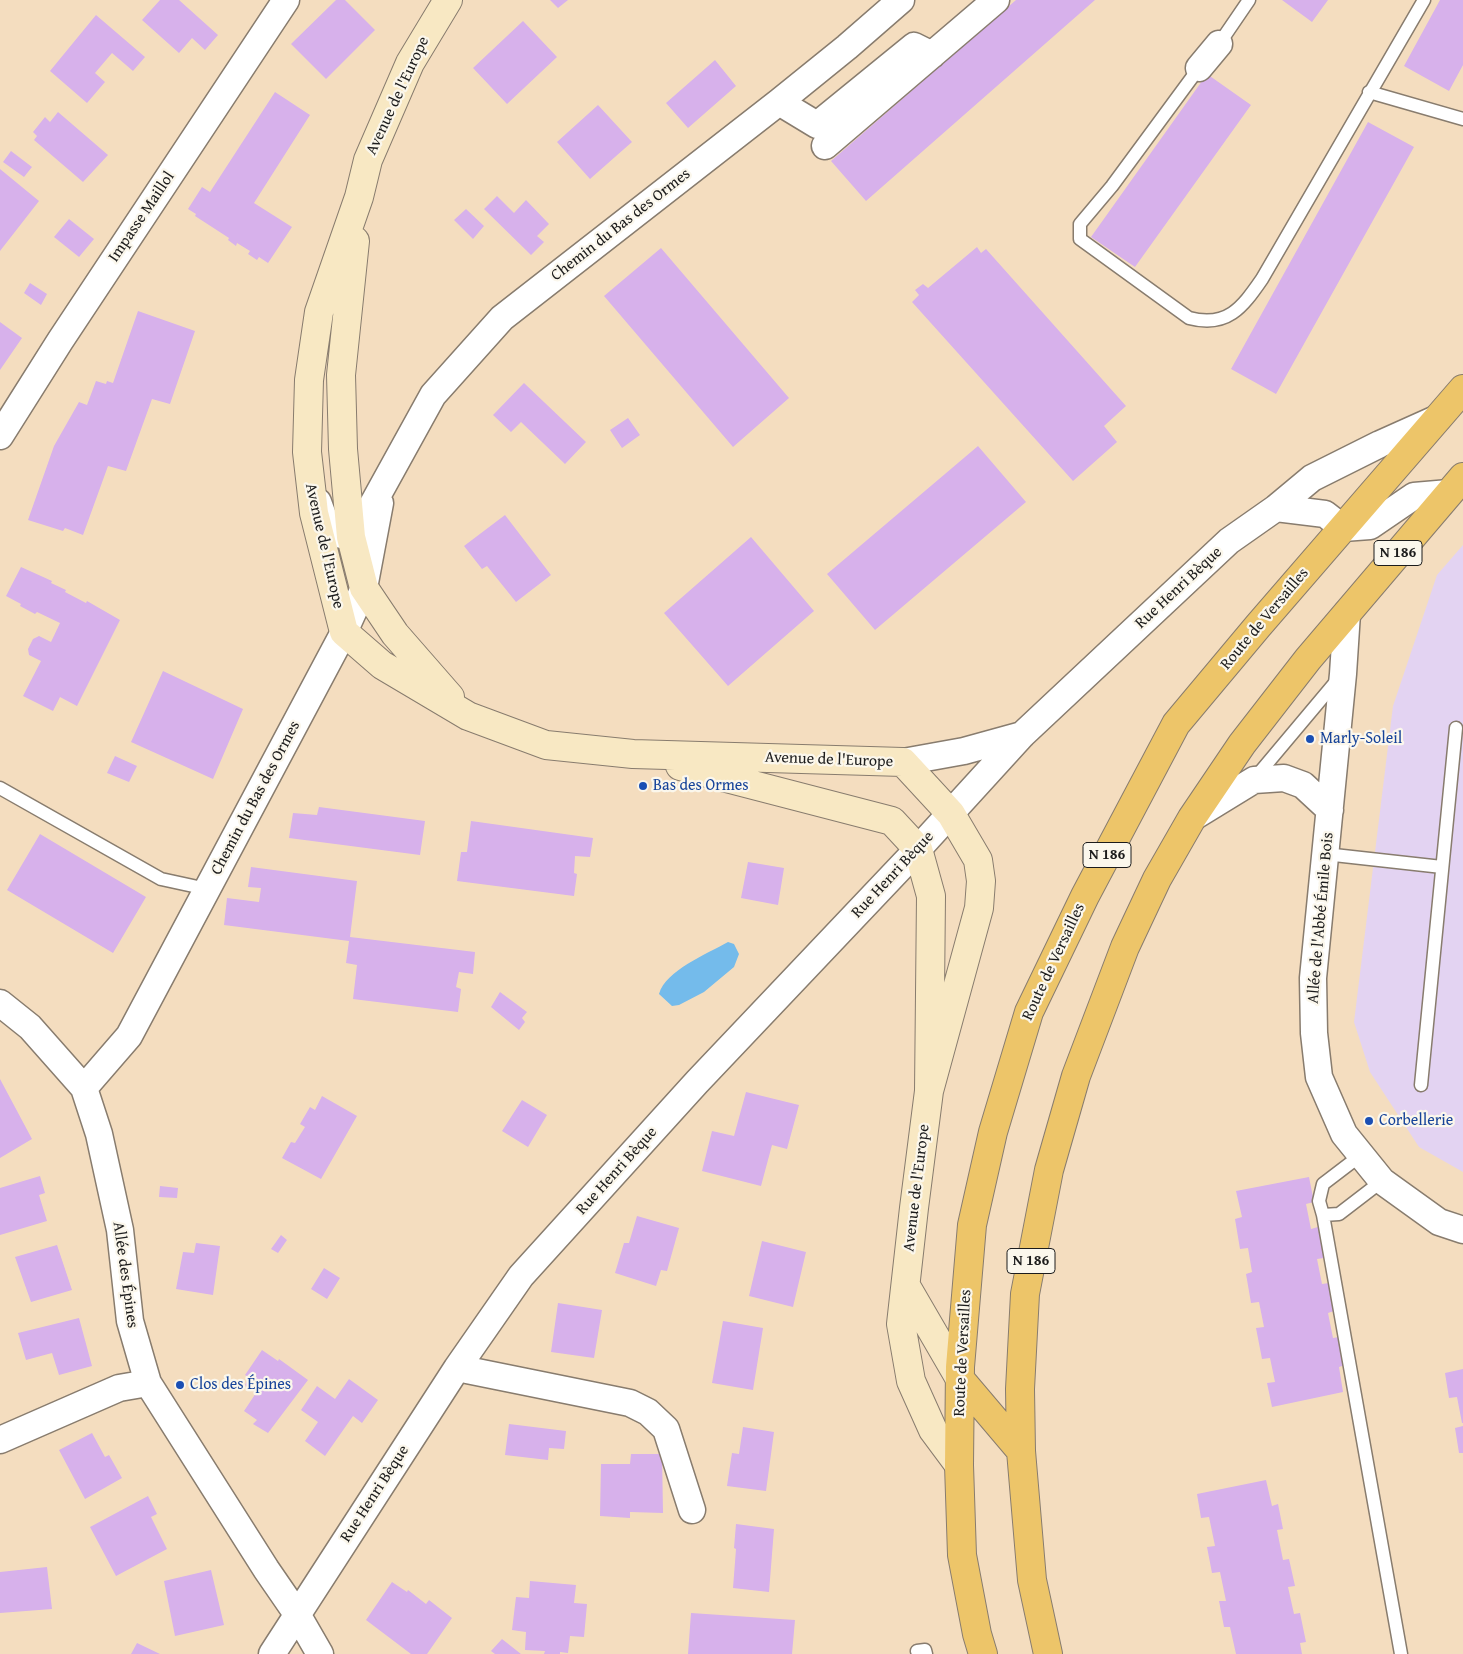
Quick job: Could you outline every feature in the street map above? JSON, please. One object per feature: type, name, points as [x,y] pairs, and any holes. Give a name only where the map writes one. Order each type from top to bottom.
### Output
[{"type":"main road","name":"Route de Versailles","points":[[983,1654],[977,1634],[962,1555],[959,1465],[960,1379],[972,1225],[993,1132],[1029,1012],[1085,896],[1176,724],[1258,626],[1334,521],[1438,418],[1463,389]]},
{"type":"main road","name":"N 186","points":[[1048,1654],[1032,1580],[1021,1451],[1020,1389],[1025,1294],[1049,1170],[1076,1076],[1125,946],[1157,879],[1192,818],[1242,744],[1308,659],[1456,485]]},
{"type":"main road","points":[[960,1379],[1021,1451]]},
{"type":"street","name":"Impasse Maillol","points":[[0,436],[286,0]]},
{"type":"street","name":"Avenue de l'Europe","points":[[448,0],[410,63],[368,160],[359,197],[319,312],[310,380],[307,452],[309,480],[320,541],[344,632],[382,666],[468,716],[546,745],[633,754],[903,762],[951,814],[978,860],[980,881],[979,908],[930,1091]]},
{"type":"street","name":"Chemin du Bas des Ormes","points":[[350,537],[364,520],[395,461],[433,396],[502,318],[779,102],[848,47],[901,0]]},
{"type":"street","points":[[825,146],[996,0]]},
{"type":"street","points":[[1199,68],[1219,44]]},
{"type":"street","points":[[779,102],[817,126],[914,46],[932,54]]},
{"type":"street","name":"Avenue de l'Europe","points":[[359,197],[341,375],[343,449],[350,537],[364,588],[394,634],[468,716]]},
{"type":"street","name":"Rue Henri Bèque","points":[[272,1654],[457,1368],[521,1276],[697,1082],[951,814],[1022,735],[1229,541],[1276,508],[1312,478],[1438,418]]},
{"type":"street","points":[[1312,478],[1334,521]]},
{"type":"street","points":[[309,480],[329,532],[350,537]]},
{"type":"street","points":[[1276,508],[1334,521],[1370,526],[1414,496],[1456,485]]},
{"type":"street","name":"Chemin du Bas des Ormes","points":[[84,1088],[129,1036],[344,632],[364,588],[383,487]]},
{"type":"street","name":"Allée de l'Abbé Émile Bois","points":[[1347,613],[1343,674],[1313,978],[1314,1033],[1319,1077],[1344,1134],[1382,1181],[1439,1222],[1463,1230]]},
{"type":"street","name":"Rue Henri Bèque","points":[[903,762],[964,751],[1022,735]]},
{"type":"street","name":"Avenue de l'Europe","points":[[633,754],[892,821],[918,849],[932,896],[930,1091],[901,1324],[911,1380],[933,1430],[959,1465]]},
{"type":"street","name":"Allée de l'Abbé Émile Bois","points":[[1192,818],[1254,780],[1284,778],[1303,785],[1330,810]]},
{"type":"street","name":"Allée des Épines","points":[[0,1003],[30,1027],[84,1088],[99,1134],[118,1220],[130,1322],[148,1383],[266,1570],[297,1614],[320,1654]]},
{"type":"street","points":[[906,1286],[960,1379]]},
{"type":"street","points":[[457,1368],[630,1404],[648,1412],[666,1429],[692,1510]]},
{"type":"street","points":[[0,1440],[119,1388],[148,1383]]},
{"type":"lane","points":[[1219,44],[1249,0]]},
{"type":"lane","points":[[1199,68],[1112,186],[1080,224],[1080,239],[1189,318],[1215,322],[1231,314],[1246,302],[1262,279],[1424,0]]},
{"type":"lane","points":[[1370,92],[1463,119]]},
{"type":"lane","points":[[1254,780],[1343,674]]},
{"type":"lane","points":[[1422,1085],[1456,728]]},
{"type":"lane","points":[[0,788],[161,879],[207,889]]},
{"type":"lane","points":[[1325,854],[1442,867]]},
{"type":"lane","points":[[1361,1155],[1323,1184],[1319,1201],[1400,1654]]},
{"type":"lane","points":[[1323,1215],[1339,1214],[1382,1181]]},
{"type":"shaded area","points":[[1463,545],[1463,1172],[1419,1147],[1370,1072],[1354,1022],[1393,706],[1437,575]]},
{"type":"water","points":[[728,942],[734,944],[739,954],[734,967],[704,992],[679,1005],[672,1006],[659,994],[663,985],[678,970]]},
{"type":"building","points":[[160,0],[179,0],[218,35],[205,50],[192,38],[179,53],[142,20]]},
{"type":"building","points":[[336,0],[345,0],[375,30],[326,79],[291,44]]},
{"type":"building","points":[[550,0],[568,0],[558,8]]},
{"type":"building","points":[[1016,0],[1095,0],[866,201],[831,161]]},
{"type":"building","points":[[1282,0],[1328,0],[1312,22]]},
{"type":"building","points":[[1440,0],[1463,0],[1463,65],[1449,91],[1404,66]]},
{"type":"building","points":[[96,15],[145,57],[133,71],[112,53],[95,73],[105,82],[87,103],[50,71]]},
{"type":"building","points":[[523,21],[557,57],[507,104],[473,68]]},
{"type":"building","points":[[715,60],[736,86],[688,128],[666,103]]},
{"type":"building","points":[[1207,74],[1251,105],[1135,267],[1091,237]]},
{"type":"building","points":[[275,92],[310,115],[254,203],[292,227],[268,263],[259,257],[257,260],[248,254],[250,251],[237,243],[236,246],[228,240],[229,238],[195,216],[196,214],[188,209],[202,187],[210,192]]},
{"type":"building","points":[[598,105],[632,142],[590,179],[557,142]]},
{"type":"building","points":[[58,112],[108,155],[83,182],[34,140],[37,136],[33,132],[45,117],[50,122]]},
{"type":"building","points":[[1368,122],[1414,147],[1276,394],[1231,369]]},
{"type":"building","points":[[11,151],[32,167],[24,177],[3,162]]},
{"type":"building","points":[[0,169],[39,201],[0,251]]},
{"type":"building","points":[[497,196],[514,213],[526,200],[549,224],[537,236],[544,242],[531,255],[484,209]]},
{"type":"building","points":[[466,209],[484,226],[473,239],[454,220]]},
{"type":"building","points":[[69,219],[94,239],[79,257],[54,237]]},
{"type":"building","points":[[977,247],[981,253],[986,249],[1126,406],[1104,426],[1117,442],[1073,481],[912,302],[919,295],[915,290],[923,284],[928,288]]},
{"type":"building","points":[[661,248],[789,398],[733,447],[604,296]]},
{"type":"building","points":[[30,283],[47,294],[41,305],[24,293]]},
{"type":"building","points":[[138,311],[195,331],[170,404],[152,399],[126,471],[108,466],[83,535],[65,528],[63,531],[28,520],[54,446],[79,402],[87,405],[96,381],[106,384],[107,381],[113,383]]},
{"type":"building","points":[[0,322],[22,338],[0,370]]},
{"type":"building","points":[[524,383],[586,442],[565,464],[521,422],[511,432],[493,415]]},
{"type":"building","points":[[628,418],[640,435],[622,448],[610,430]]},
{"type":"building","points":[[978,446],[1026,502],[875,630],[827,574]]},
{"type":"building","points":[[505,515],[551,575],[516,602],[487,566],[482,569],[464,546]]},
{"type":"building","points":[[751,537],[814,611],[728,686],[664,613]]},
{"type":"building","points":[[21,567],[52,581],[51,583],[66,590],[65,592],[86,603],[87,601],[120,620],[77,706],[60,697],[53,711],[23,696],[41,661],[29,655],[28,649],[33,639],[39,636],[51,642],[60,623],[37,612],[35,614],[6,596]]},
{"type":"building","points":[[163,671],[243,709],[213,779],[131,742]]},
{"type":"building","points":[[115,756],[137,766],[129,782],[107,773]]},
{"type":"building","points":[[319,807],[425,821],[420,855],[289,838],[293,813],[317,815]]},
{"type":"building","points":[[471,821],[593,838],[590,857],[575,856],[574,873],[577,874],[574,896],[457,881],[461,852],[467,852]]},
{"type":"building","points":[[40,834],[146,897],[113,953],[7,890]]},
{"type":"building","points":[[748,862],[784,868],[778,905],[741,898]]},
{"type":"building","points":[[251,867],[357,881],[350,937],[475,952],[473,974],[459,972],[456,987],[461,989],[458,1012],[353,999],[357,965],[346,963],[349,941],[224,925],[227,898],[259,902],[261,888],[248,887]]},
{"type":"building","points":[[500,992],[527,1012],[522,1018],[525,1022],[519,1030],[491,1007]]},
{"type":"building","points":[[0,1079],[32,1139],[0,1158]]},
{"type":"building","points":[[746,1092],[799,1105],[787,1149],[772,1145],[761,1186],[702,1171],[712,1131],[734,1136]]},
{"type":"building","points":[[322,1096],[357,1116],[321,1179],[282,1158],[291,1142],[295,1143],[305,1127],[300,1124],[310,1107],[315,1110]]},
{"type":"building","points":[[522,1100],[547,1115],[528,1147],[502,1131]]},
{"type":"building","points":[[40,1176],[45,1193],[39,1195],[47,1221],[0,1235],[0,1188]]},
{"type":"building","points":[[1309,1177],[1314,1202],[1306,1204],[1311,1229],[1318,1227],[1324,1258],[1317,1259],[1322,1284],[1329,1283],[1334,1311],[1328,1313],[1333,1338],[1339,1337],[1345,1365],[1339,1367],[1343,1392],[1272,1407],[1267,1383],[1275,1382],[1270,1358],[1262,1359],[1256,1328],[1264,1327],[1259,1302],[1251,1303],[1246,1274],[1252,1272],[1248,1248],[1240,1249],[1235,1219],[1242,1217],[1236,1191]]},
{"type":"building","points":[[160,1186],[178,1188],[177,1198],[159,1197]]},
{"type":"building","points":[[637,1216],[679,1228],[667,1271],[661,1270],[656,1286],[615,1273],[624,1243],[629,1243]]},
{"type":"building","points":[[281,1235],[287,1240],[278,1253],[271,1249]]},
{"type":"building","points":[[762,1241],[806,1252],[793,1307],[749,1296]]},
{"type":"building","points":[[196,1243],[220,1246],[213,1295],[176,1289],[183,1252],[194,1253]]},
{"type":"building","points":[[57,1245],[72,1290],[31,1302],[15,1257]]},
{"type":"building","points":[[324,1268],[340,1278],[327,1299],[311,1289]]},
{"type":"building","points":[[558,1303],[602,1310],[594,1358],[551,1352]]},
{"type":"building","points":[[79,1318],[92,1366],[59,1375],[52,1353],[26,1360],[18,1333]]},
{"type":"building","points":[[723,1321],[763,1328],[753,1390],[712,1383]]},
{"type":"building","points":[[262,1350],[278,1361],[279,1359],[308,1380],[268,1433],[253,1424],[257,1420],[244,1411],[256,1393],[245,1385],[249,1377],[245,1375]]},
{"type":"building","points":[[1463,1369],[1462,1423],[1457,1397],[1449,1398],[1445,1373]]},
{"type":"building","points":[[349,1379],[378,1400],[362,1423],[353,1416],[325,1456],[305,1441],[318,1422],[301,1410],[317,1386],[335,1399]]},
{"type":"building","points":[[509,1424],[566,1431],[564,1449],[549,1448],[548,1460],[505,1455]]},
{"type":"building","points":[[1463,1426],[1463,1453],[1459,1453],[1455,1428]]},
{"type":"building","points":[[743,1427],[774,1432],[766,1491],[727,1486],[732,1453],[739,1454]]},
{"type":"building","points":[[92,1433],[105,1457],[109,1455],[122,1478],[85,1499],[59,1450]]},
{"type":"building","points":[[631,1454],[662,1454],[663,1513],[630,1512],[630,1518],[600,1516],[601,1464],[630,1464]]},
{"type":"building","points":[[1266,1480],[1272,1506],[1278,1504],[1283,1529],[1277,1530],[1283,1560],[1289,1559],[1295,1586],[1288,1587],[1294,1614],[1300,1613],[1306,1642],[1300,1643],[1302,1654],[1236,1654],[1230,1627],[1224,1627],[1219,1601],[1226,1601],[1220,1572],[1212,1573],[1207,1547],[1215,1546],[1209,1517],[1201,1518],[1197,1494]]},
{"type":"building","points":[[148,1496],[157,1514],[151,1517],[167,1549],[116,1576],[90,1527]]},
{"type":"building","points":[[736,1524],[774,1529],[769,1592],[733,1588]]},
{"type":"building","points":[[47,1567],[52,1609],[0,1613],[0,1572]]},
{"type":"building","points":[[211,1570],[224,1625],[175,1636],[164,1581]]},
{"type":"building","points":[[530,1581],[576,1585],[574,1603],[587,1604],[584,1637],[570,1636],[568,1653],[544,1654],[545,1651],[525,1650],[526,1632],[512,1630],[516,1597],[529,1598]]},
{"type":"building","points":[[392,1582],[407,1592],[408,1590],[426,1604],[429,1600],[452,1618],[427,1654],[411,1654],[366,1620]]},
{"type":"building","points":[[691,1613],[795,1620],[792,1654],[688,1654]]},
{"type":"building","points":[[502,1639],[521,1654],[495,1654],[491,1651]]},
{"type":"building","points":[[137,1643],[160,1654],[131,1654]]},
{"type":"place","name":"Marly-Soleil","points":[[1310,739]]},
{"type":"place","name":"Bas des Ormes","points":[[643,786]]},
{"type":"place","name":"Corbellerie","points":[[1369,1121]]},
{"type":"place","name":"Clos des Épines","points":[[180,1385]]}]
